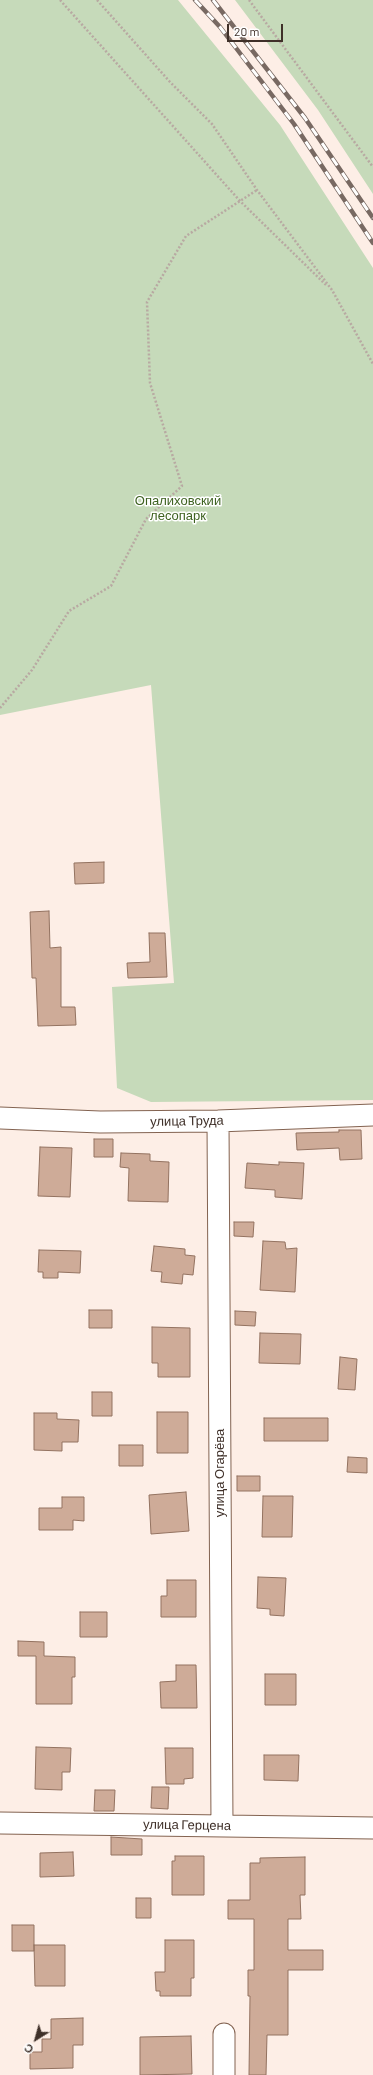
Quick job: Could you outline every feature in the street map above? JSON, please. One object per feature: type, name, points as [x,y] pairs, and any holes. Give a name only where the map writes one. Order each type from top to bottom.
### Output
[{"type":"street","name":"улица Труда","points":[[0,1118],[100,1122],[218,1122],[373,1115]]},
{"type":"street","name":"улица Огарёва","points":[[218,1122],[222,1825]]},
{"type":"street","name":"улица Герцена","points":[[0,1823],[373,1828]]},
{"type":"street","points":[[224,2034],[224,2075]]},
{"type":"path","points":[[60,0],[240,201],[332,290]]},
{"type":"path","points":[[97,0],[170,82],[212,124],[257,190],[332,290],[373,364]]},
{"type":"path","points":[[250,0],[373,167]]},
{"type":"path","points":[[0,708],[32,670],[69,611],[111,586],[146,519],[182,486],[150,383],[147,302],[186,236],[257,190]]},
{"type":"green space","name":"Опалиховский лесопарк","points":[[0,0],[178,0],[280,125],[373,268],[373,1100],[151,1102],[117,1088],[112,987],[174,983],[151,685],[0,715]]},
{"type":"green space","points":[[235,0],[373,0],[373,194],[318,110]]},
{"type":"building","points":[[104,862],[104,883],[75,884],[74,863]]},
{"type":"building","points":[[49,911],[50,948],[61,947],[61,1007],[75,1007],[76,1025],[38,1026],[36,978],[32,978],[30,912]]},
{"type":"building","points":[[149,933],[165,933],[167,977],[128,978],[127,963],[150,962]]},
{"type":"building","points":[[339,1130],[361,1130],[362,1159],[340,1160],[339,1148],[297,1150],[296,1133],[339,1132]]},
{"type":"building","points":[[94,1139],[113,1139],[113,1157],[94,1157]]},
{"type":"building","points":[[40,1147],[72,1148],[70,1197],[38,1196]]},
{"type":"building","points":[[121,1153],[150,1154],[150,1161],[169,1162],[168,1202],[128,1201],[129,1168],[120,1167]]},
{"type":"building","points":[[279,1162],[304,1163],[302,1199],[275,1197],[275,1190],[245,1188],[247,1163],[279,1165]]},
{"type":"building","points":[[234,1222],[254,1222],[253,1237],[234,1236]]},
{"type":"building","points":[[263,1241],[285,1242],[286,1249],[297,1248],[295,1292],[260,1290]]},
{"type":"building","points":[[154,1246],[185,1249],[185,1255],[195,1256],[193,1275],[183,1274],[182,1284],[161,1282],[162,1272],[151,1271]]},
{"type":"building","points":[[39,1250],[81,1251],[80,1273],[58,1272],[58,1278],[43,1278],[43,1272],[38,1272]]},
{"type":"building","points":[[89,1310],[112,1310],[112,1328],[89,1328]]},
{"type":"building","points":[[235,1311],[256,1312],[255,1326],[235,1325]]},
{"type":"building","points":[[152,1327],[190,1328],[190,1377],[158,1377],[158,1363],[152,1363]]},
{"type":"building","points":[[260,1333],[301,1334],[300,1364],[259,1363]]},
{"type":"building","points":[[340,1357],[357,1359],[355,1390],[338,1389]]},
{"type":"building","points":[[92,1392],[112,1392],[112,1416],[92,1416]]},
{"type":"building","points":[[157,1412],[188,1412],[188,1453],[157,1453]]},
{"type":"building","points":[[34,1413],[57,1413],[57,1419],[79,1420],[78,1442],[62,1442],[62,1451],[34,1450]]},
{"type":"building","points":[[264,1418],[328,1418],[328,1441],[264,1441]]},
{"type":"building","points":[[119,1445],[143,1445],[143,1466],[119,1466]]},
{"type":"building","points":[[348,1457],[367,1458],[367,1473],[347,1472]]},
{"type":"building","points":[[237,1476],[260,1476],[260,1491],[237,1491]]},
{"type":"building","points":[[186,1492],[189,1531],[151,1534],[149,1495]]},
{"type":"building","points":[[263,1496],[293,1496],[292,1537],[262,1537]]},
{"type":"building","points":[[62,1497],[84,1497],[84,1521],[73,1520],[73,1530],[39,1530],[39,1508],[62,1508]]},
{"type":"building","points":[[258,1577],[286,1578],[284,1616],[270,1615],[270,1609],[257,1608]]},
{"type":"building","points":[[167,1580],[196,1580],[196,1617],[161,1617],[161,1596],[167,1596]]},
{"type":"building","points":[[80,1612],[107,1612],[107,1637],[80,1637]]},
{"type":"building","points":[[18,1641],[44,1642],[44,1656],[75,1657],[75,1677],[72,1677],[72,1704],[36,1704],[36,1656],[18,1656]]},
{"type":"building","points":[[176,1665],[196,1665],[197,1708],[161,1708],[160,1682],[176,1681]]},
{"type":"building","points":[[265,1674],[296,1674],[296,1705],[265,1705]]},
{"type":"building","points":[[36,1747],[71,1748],[70,1772],[62,1772],[62,1790],[35,1789]]},
{"type":"building","points":[[165,1748],[193,1748],[193,1778],[184,1779],[184,1784],[166,1784]]},
{"type":"building","points":[[264,1755],[299,1755],[298,1781],[264,1780]]},
{"type":"building","points":[[152,1787],[169,1787],[168,1809],[151,1808]]},
{"type":"building","points":[[95,1790],[115,1790],[114,1811],[94,1811]]},
{"type":"building","points":[[111,1837],[142,1839],[142,1855],[111,1855]]},
{"type":"building","points":[[73,1852],[74,1876],[40,1877],[40,1853]]},
{"type":"building","points":[[175,1856],[204,1856],[204,1895],[172,1895],[172,1861],[175,1861]]},
{"type":"building","points":[[305,1857],[305,1895],[300,1895],[301,1919],[288,1919],[288,1950],[323,1950],[323,1970],[288,1970],[288,2035],[267,2035],[266,2075],[249,2075],[250,1996],[248,1996],[248,1970],[254,1970],[254,1919],[228,1919],[228,1900],[250,1900],[250,1863],[260,1863],[260,1858]]},
{"type":"building","points":[[136,1898],[151,1898],[151,1918],[136,1918]]},
{"type":"building","points":[[12,1925],[34,1925],[34,1951],[12,1951]]},
{"type":"building","points":[[165,1940],[194,1940],[194,1978],[191,1978],[191,1996],[160,1996],[160,1991],[156,1991],[155,1972],[165,1972]]},
{"type":"building","points":[[34,1945],[65,1945],[65,1986],[35,1986]]},
{"type":"building","points":[[83,2018],[83,2045],[73,2045],[73,2068],[30,2069],[30,2052],[42,2052],[42,2039],[51,2039],[51,2019]]},
{"type":"building","points":[[191,2036],[192,2074],[140,2075],[140,2037]]},
{"type":"railway","points":[[195,0],[220,27],[294,124],[373,243]]},
{"type":"railway","points":[[213,0],[305,118],[373,218]]}]
